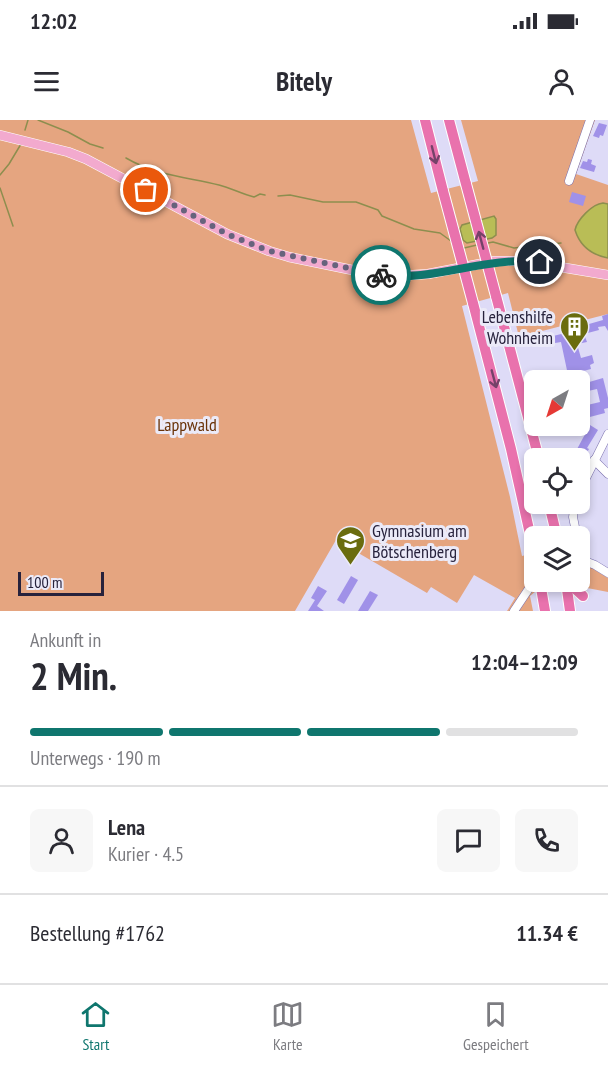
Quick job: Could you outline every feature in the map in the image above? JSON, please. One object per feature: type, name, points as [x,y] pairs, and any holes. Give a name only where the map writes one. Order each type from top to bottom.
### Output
[{"type":"highway","points":[[425,120],[509,438],[528,526]]},
{"type":"highway","points":[[450,120],[535,448]]},
{"type":"highway","points":[[540,592],[545,611]]},
{"type":"highway","points":[[568,592],[570,611]]},
{"type":"highway","points":[[578,592],[583,596]]},
{"type":"main road","points":[[0,135],[68,152],[86,159],[227,234],[289,257],[367,273],[398,276],[428,274],[495,261],[540,262],[608,275]]},
{"type":"street","points":[[569,181],[590,120]]},
{"type":"street","points":[[590,469],[608,434]]},
{"type":"street","points":[[594,460],[608,474]]},
{"type":"street","points":[[590,562],[608,573]]},
{"type":"street","points":[[514,611],[530,592]]},
{"type":"green space","name":"Lappwald","points":[[0,120],[411,120],[431,193],[478,181],[461,120],[595,120],[576,174],[608,185],[608,314],[519,337],[508,293],[462,306],[510,497],[522,556],[524,556],[524,592],[535,592],[530,596],[533,611],[507,611],[515,598],[474,575],[457,603],[431,587],[427,593],[336,540],[295,611],[0,611]]},
{"type":"green space","points":[[590,567],[608,578],[608,592],[590,589]]},
{"type":"shaded area","points":[[608,204],[608,258],[587,249],[575,230],[586,213],[594,206]]},
{"type":"shaded area","points":[[494,216],[496,235],[492,238],[467,243],[463,240],[460,229],[462,225]]},
{"type":"building","points":[[599,123],[607,125],[603,136],[600,135],[599,138],[593,136]]},
{"type":"building","points":[[588,159],[592,160],[591,164],[596,166],[594,172],[580,168],[583,161],[587,162]]},
{"type":"building","points":[[572,192],[586,196],[583,206],[569,202]]},
{"type":"building","name":"Lebenshilfe Wohnheim","points":[[608,314],[608,331],[605,326],[598,327],[599,330],[584,334],[587,342],[577,344],[581,358],[592,355],[594,363],[590,365],[591,369],[567,370],[561,342],[555,343],[553,336],[582,329],[582,326],[603,320],[602,316]]},
{"type":"building","points":[[603,378],[608,408],[604,409],[605,413],[590,417],[590,404],[600,402],[597,389],[590,391],[590,382]]},
{"type":"building","points":[[590,425],[598,430],[587,448],[578,448],[584,436],[590,436]]},
{"type":"building","points":[[351,576],[358,580],[344,604],[337,600]]},
{"type":"building","points":[[318,586],[327,591],[317,606],[324,611],[308,611],[315,600],[311,598]]},
{"type":"building","points":[[370,591],[378,595],[368,611],[358,611]]},
{"type":"waterway","points":[[25,130],[28,120]]},
{"type":"waterway","points":[[38,120],[103,148]]},
{"type":"waterway","points":[[0,175],[21,144]]},
{"type":"waterway","points":[[126,158],[159,172],[219,185],[254,197],[260,194],[265,195]]},
{"type":"waterway","points":[[0,188],[13,226]]},
{"type":"waterway","points":[[278,196],[290,195],[323,202],[356,202],[378,210],[382,216],[414,229],[440,233],[451,241]]},
{"type":"waterway","points":[[488,243],[493,242],[514,248],[561,243]]},
{"type":"waterway","points":[[464,248],[477,245]]},
{"type":"way so far","points":[[146,190],[227,234],[269,251],[381,275]]},
{"type":"place","name":"Lebenshilfe Wohnheim","points":[[574,352]]},
{"type":"place","name":"Gymnasium am Bötschenberg","points":[[351,566]]},
{"type":"route","points":[[381,275],[428,274],[495,261],[540,262]]}]
